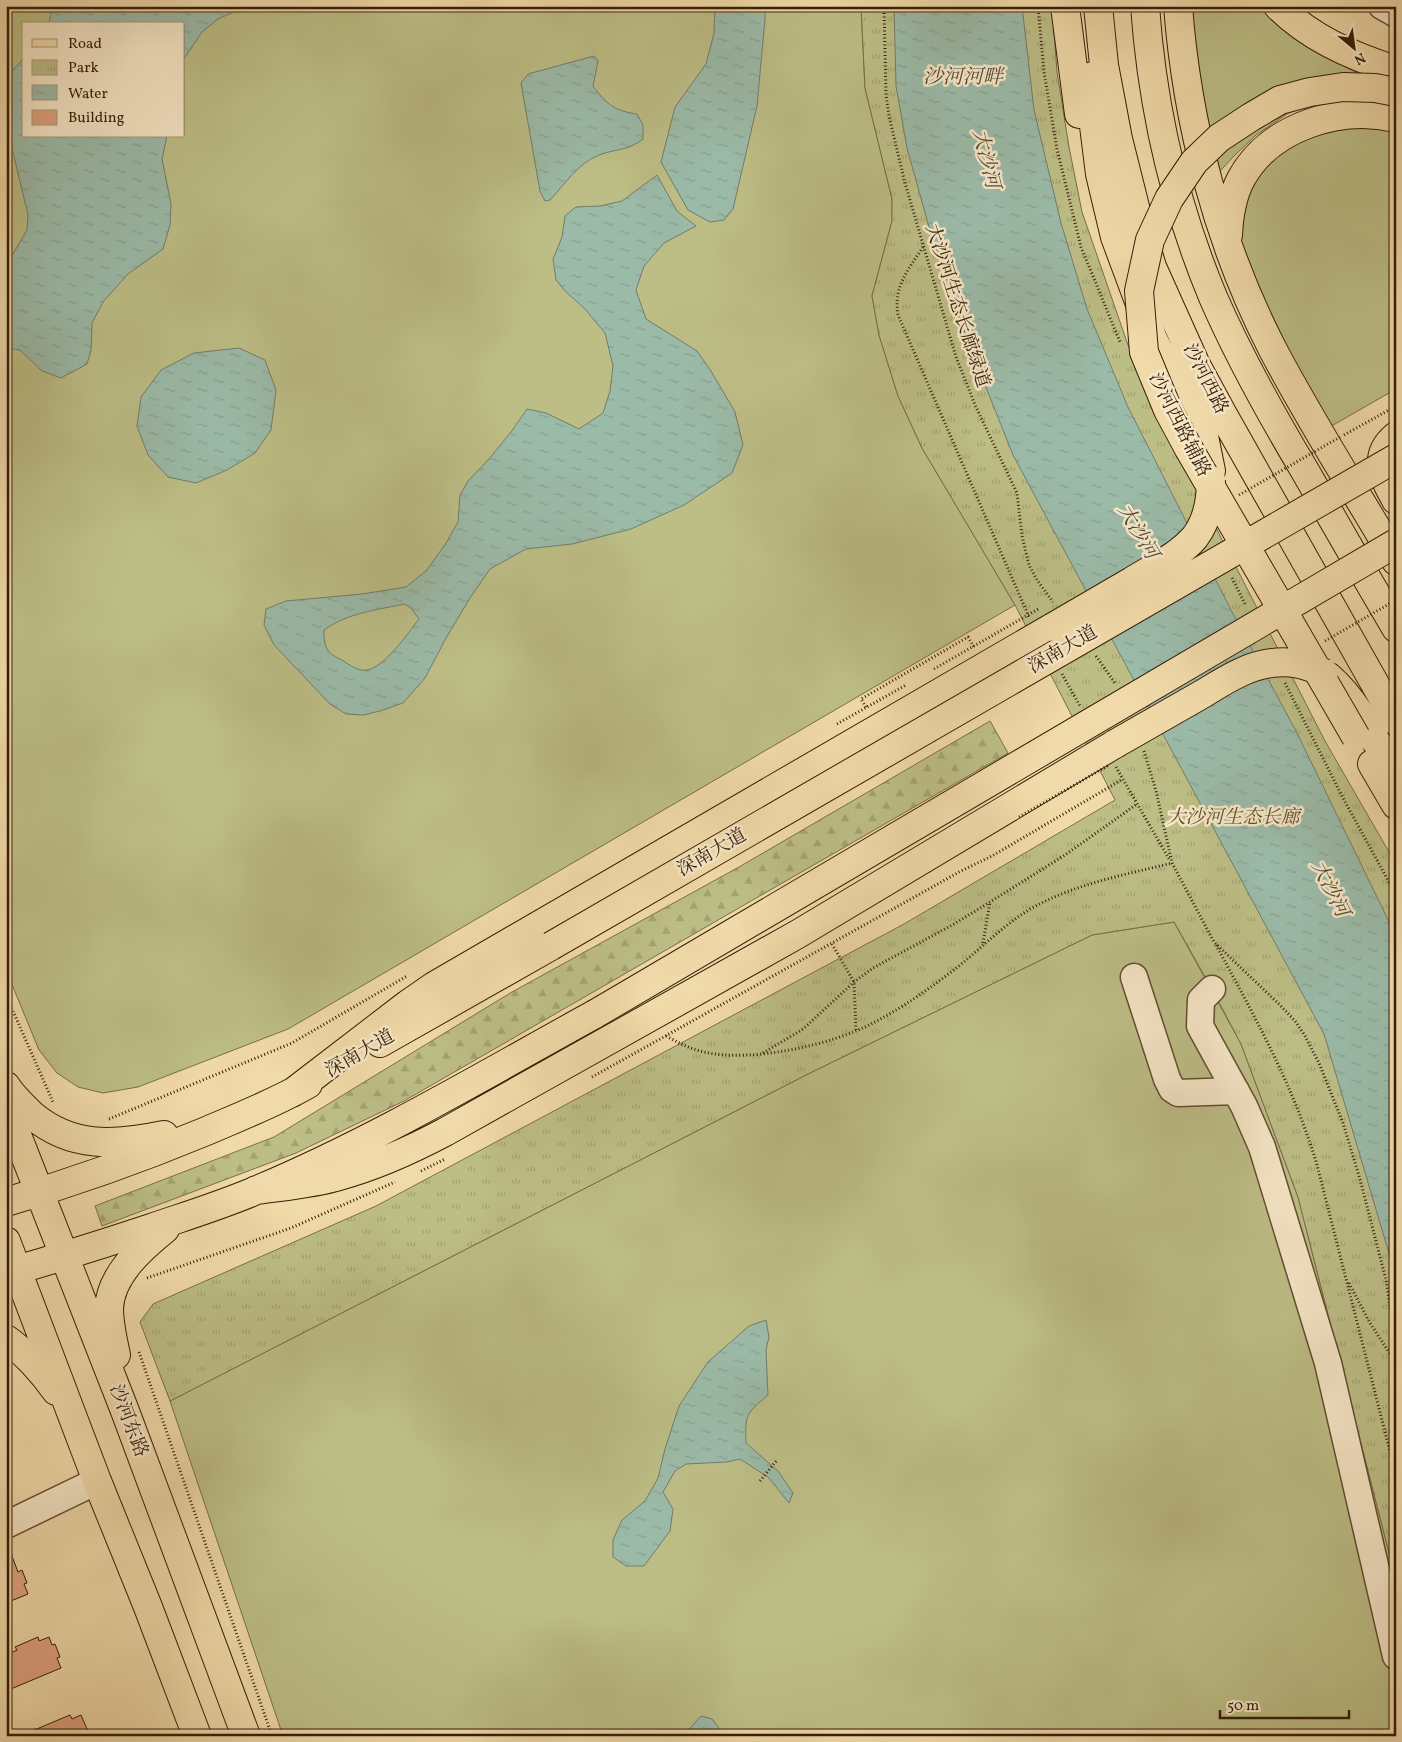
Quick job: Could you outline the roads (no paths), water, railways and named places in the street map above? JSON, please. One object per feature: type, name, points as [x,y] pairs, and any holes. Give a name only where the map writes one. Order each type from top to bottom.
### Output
[{"type":"main road","name":"沙河西路辅路","points":[[1065,6],[1081,129],[1095,195],[1122,292],[1168,410],[1188,449],[1396,805]]},
{"type":"main road","points":[[1145,6],[1155,88],[1165,141],[1180,202],[1213,296],[1256,386],[1396,628]]},
{"type":"main road","points":[[1178,6],[1186,75],[1194,118],[1216,206],[1234,262],[1272,347],[1293,386],[1396,561]]},
{"type":"main road","points":[[1278,6],[1321,39],[1369,62],[1396,70]]},
{"type":"main road","points":[[292,1093],[434,986],[1050,623],[1159,565],[1195,537],[1208,513],[1211,496],[1211,470],[1204,436],[1153,339],[1114,236],[1100,174],[1093,118],[1093,70],[1098,16]]},
{"type":"main road","name":"沙河西路","points":[[1098,16],[1111,107],[1138,219],[1152,267],[1196,365],[1396,721]]},
{"type":"main road","points":[[1144,352],[1139,291],[1150,240],[1169,199],[1194,162],[1219,138],[1251,116],[1280,100],[1310,92],[1343,87],[1375,88],[1396,92]]},
{"type":"main road","points":[[1227,241],[1233,199],[1242,179],[1254,161],[1289,132],[1312,122],[1337,116],[1363,115],[1396,118]]},
{"type":"main road","points":[[1396,436],[1384,450],[1381,461],[1383,474],[1396,500]]},
{"type":"main road","points":[[1371,472],[1396,454]]},
{"type":"main road","name":"深南大道","points":[[6,1202],[96,1174],[229,1122],[292,1093],[551,946],[1396,458]]},
{"type":"main road","points":[[12,1271],[178,1219],[256,1190],[351,1146],[595,1014],[1396,543]]},
{"type":"main road","points":[[256,1190],[338,1177],[389,1160],[431,1139],[798,934],[1110,747],[1228,679],[1256,666],[1272,662],[1290,662],[1308,666],[1324,673],[1346,695],[1396,778]]},
{"type":"main road","points":[[1356,737],[1378,763],[1396,778]]},
{"type":"main road","points":[[6,1086],[26,1109],[42,1123],[61,1134],[83,1140],[102,1143],[123,1142],[229,1122]]},
{"type":"main road","name":"沙河东路","points":[[6,1107],[125,1411],[246,1736]]},
{"type":"main road","points":[[125,1411],[110,1321],[110,1300],[115,1285],[137,1253],[178,1219]]},
{"type":"main road","points":[[6,1241],[12,1271],[74,1419],[197,1736]]},
{"type":"main road","points":[[6,1339],[36,1365],[55,1389],[74,1419]]},
{"type":"street","points":[[1382,6],[1396,14]]},
{"type":"street","points":[[1134,976],[1167,1079],[1172,1089],[1178,1093],[1236,1091]]},
{"type":"street","points":[[1212,989],[1201,1000],[1200,1026],[1236,1091],[1262,1147],[1328,1363],[1396,1656]]},
{"type":"street","points":[[6,1525],[97,1480]]},
{"type":"water","points":[[52,6],[247,6],[218,19],[202,32],[185,58],[185,22],[49,22]]},
{"type":"water","points":[[715,6],[765,6],[765,19],[757,106],[733,209],[724,220],[710,222],[688,210],[661,162],[675,107],[706,64],[714,33]]},
{"type":"water","name":"沙河河畔","points":[[894,6],[1022,6],[1034,110],[1061,223],[1087,309],[1128,407],[1231,610],[1297,733],[1396,936],[1396,1277],[1324,1034],[1013,455],[969,345],[929,227],[907,148],[896,86]]},
{"type":"water","points":[[594,56],[598,61],[593,86],[602,98],[612,106],[637,114],[643,125],[643,139],[631,146],[591,159],[578,169],[550,200],[545,201],[540,191],[521,83],[528,74]]},
{"type":"water","points":[[22,60],[22,138],[167,138],[162,159],[171,204],[170,225],[163,249],[128,274],[103,302],[92,323],[91,350],[87,364],[61,378],[42,371],[20,350],[6,348],[6,266],[27,230],[28,215],[6,123],[6,78]]},
{"type":"water","points":[[657,175],[677,211],[696,226],[664,243],[644,266],[636,290],[646,319],[697,351],[735,412],[743,445],[732,473],[684,505],[631,529],[572,544],[526,549],[490,569],[446,638],[425,678],[403,703],[363,715],[346,714],[330,704],[274,645],[264,625],[266,609],[286,601],[362,594],[406,587],[427,570],[446,543],[458,522],[460,495],[468,481],[489,459],[527,409],[546,413],[579,429],[603,413],[610,391],[613,366],[605,333],[584,308],[556,280],[553,259],[562,237],[565,216],[576,207],[600,206],[622,201]],"holes":[[[404,604],[410,607],[419,619],[396,649],[374,668],[367,670],[357,669],[332,655],[325,645],[324,630],[333,624],[373,610]]]},
{"type":"water","points":[[239,348],[265,360],[276,390],[271,430],[255,453],[227,470],[196,483],[168,477],[148,455],[137,426],[141,397],[161,370],[194,353]]},
{"type":"water","points":[[766,1320],[769,1337],[766,1350],[768,1395],[748,1415],[746,1443],[778,1471],[793,1493],[789,1503],[768,1477],[740,1459],[727,1462],[686,1464],[675,1471],[663,1492],[673,1509],[670,1531],[644,1566],[626,1566],[613,1557],[613,1540],[622,1520],[645,1501],[658,1478],[679,1406],[708,1362],[749,1326]]},
{"type":"water","points":[[701,1716],[712,1719],[725,1736],[683,1736]]},
{"type":"water label","name":"大沙河","points":[[985,159]]},
{"type":"water label","name":"大沙河","points":[[1137,532]]},
{"type":"water label","name":"大沙河","points":[[1329,889]]},
{"type":"park label","name":"大沙河生态长廊","points":[[1233,818]]}]
